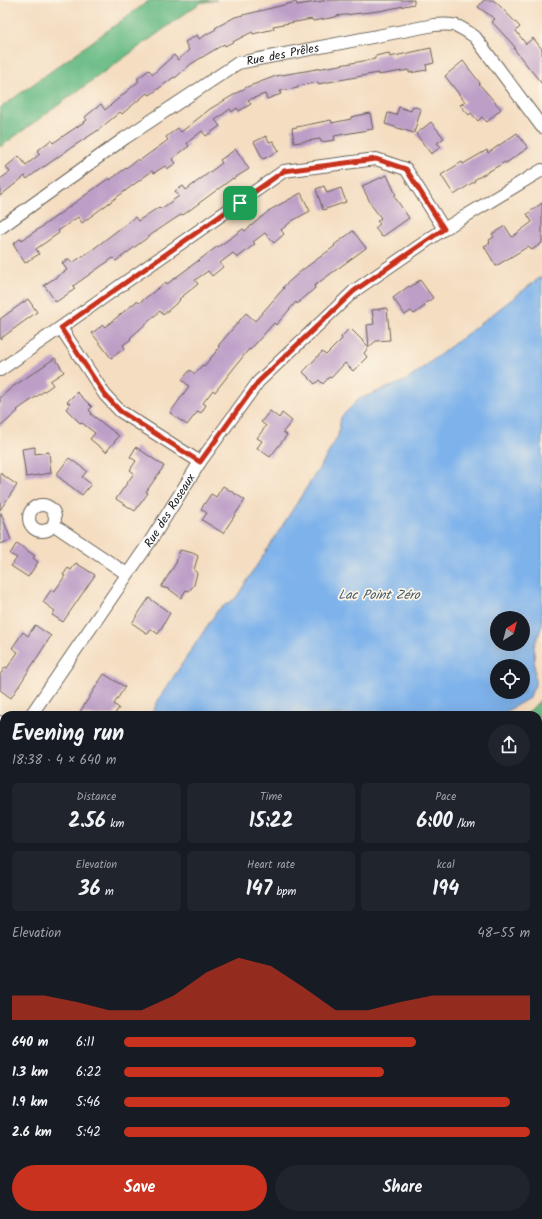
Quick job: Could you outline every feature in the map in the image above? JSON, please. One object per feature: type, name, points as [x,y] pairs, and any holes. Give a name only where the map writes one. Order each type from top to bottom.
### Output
[{"type":"street","name":"Rue des Prêles","points":[[0,228],[125,138],[238,64],[434,25],[449,23],[460,26],[475,37],[542,127]]},
{"type":"street","points":[[0,370],[284,171],[376,159],[406,169],[444,229]]},
{"type":"street","name":"Rue des Roseaux","points":[[34,711],[151,540],[200,462],[258,382],[354,291],[444,229],[542,170]]},
{"type":"street","points":[[61,328],[105,395],[120,411],[200,462]]},
{"type":"street","points":[[54,525],[127,574]]},
{"type":"green space","points":[[150,0],[217,0],[200,3],[0,147],[0,108]]},
{"type":"green space","points":[[542,698],[542,711],[530,711]]},
{"type":"water","name":"Lac Point Zéro","points":[[542,276],[542,626],[534,646],[535,685],[530,696],[530,659],[490,659],[490,699],[527,699],[507,711],[153,711],[160,697],[218,610],[236,598],[325,459],[338,436],[341,417],[359,399],[407,380]]},
{"type":"building","points":[[329,0],[414,0],[414,4],[379,11],[336,16],[313,21],[312,19],[273,26],[274,29],[253,34],[252,32],[225,46],[224,44],[191,64],[175,78],[174,77],[150,95],[147,93],[122,114],[120,112],[97,131],[27,179],[25,176],[0,196],[0,179],[10,172],[6,167],[19,156],[26,165],[40,154],[37,151],[51,140],[53,143],[87,120],[85,117],[101,104],[105,110],[139,81],[137,79],[149,70],[153,74],[174,55],[178,60],[189,50],[185,42],[197,35],[199,39],[235,17],[296,2],[297,5]]},
{"type":"building","points":[[484,0],[493,0],[520,27],[516,31],[526,44],[533,38],[542,49],[542,84],[514,49],[515,47],[492,22],[495,19],[478,7]]},
{"type":"building","points":[[431,48],[434,63],[426,65],[427,70],[409,73],[409,70],[378,75],[378,73],[318,84],[318,82],[298,86],[298,88],[280,91],[281,94],[267,99],[265,94],[248,100],[251,104],[239,111],[237,108],[232,112],[230,109],[215,120],[220,126],[206,136],[202,131],[187,143],[189,146],[172,159],[176,163],[167,169],[165,166],[154,173],[152,171],[82,223],[78,217],[58,231],[59,233],[36,249],[39,254],[25,263],[13,244],[40,228],[109,178],[110,180],[138,159],[139,161],[168,140],[166,137],[178,128],[181,132],[210,109],[247,87],[276,76],[375,59],[375,56],[389,53],[390,57]]},
{"type":"building","points":[[463,61],[480,83],[479,84],[501,109],[487,122],[482,117],[478,121],[471,113],[469,115],[460,105],[465,102],[445,76]]},
{"type":"building","points":[[413,106],[421,109],[414,133],[385,124],[388,113],[396,115],[399,107],[411,111]]},
{"type":"building","points":[[370,113],[373,129],[334,136],[335,140],[321,142],[320,139],[294,143],[292,128],[331,120],[332,123]]},
{"type":"building","points":[[431,122],[444,138],[437,143],[441,147],[431,154],[416,134]]},
{"type":"building","points":[[517,133],[528,148],[506,163],[505,162],[474,180],[475,181],[454,195],[441,175],[462,162],[463,164],[487,150],[488,153]]},
{"type":"building","points":[[266,136],[269,142],[273,141],[279,151],[263,159],[254,142]]},
{"type":"building","points":[[236,149],[249,169],[233,178],[183,215],[182,214],[155,232],[116,261],[113,258],[73,286],[75,289],[56,302],[44,285],[67,270],[62,263],[69,259],[72,263],[92,250],[135,217],[138,221],[159,207],[161,209],[179,196],[175,191],[183,186],[186,190],[222,163],[220,160]]},
{"type":"building","points":[[387,175],[396,195],[394,196],[409,218],[382,237],[375,228],[380,224],[377,221],[381,218],[372,206],[362,186]]},
{"type":"building","points":[[324,186],[327,193],[341,188],[346,202],[323,210],[316,189]]},
{"type":"building","points":[[301,193],[310,211],[292,221],[281,230],[284,234],[274,243],[265,233],[253,242],[255,244],[237,258],[233,253],[220,263],[223,267],[212,276],[208,271],[195,280],[198,284],[179,299],[180,300],[163,315],[160,311],[123,345],[125,348],[111,358],[92,333],[103,325],[105,327],[137,301],[139,303],[166,282],[167,284],[243,229],[245,231],[270,210]]},
{"type":"building","points":[[542,203],[542,243],[532,250],[529,246],[496,266],[484,246],[490,243],[489,240],[494,237],[492,234],[505,226],[512,237],[532,222],[527,214]]},
{"type":"building","points":[[353,231],[366,248],[314,286],[315,288],[297,304],[296,302],[276,325],[274,323],[250,350],[249,349],[215,392],[213,390],[203,403],[206,405],[201,413],[198,411],[187,425],[170,413],[189,386],[182,380],[190,370],[195,374],[202,365],[204,366],[220,347],[218,346],[246,313],[255,321],[284,288],[283,287],[301,271]]},
{"type":"building","points":[[420,280],[433,298],[424,304],[425,306],[414,314],[411,311],[405,315],[393,298]]},
{"type":"building","points":[[28,299],[37,312],[0,339],[0,319]]},
{"type":"building","points":[[387,308],[390,340],[376,341],[369,347],[367,325],[374,324],[372,310]]},
{"type":"building","points":[[350,328],[369,347],[364,353],[367,357],[353,371],[345,363],[323,384],[319,380],[315,384],[303,372],[322,352],[326,355],[342,339],[341,337]]},
{"type":"building","points":[[55,358],[64,372],[50,381],[53,385],[17,410],[18,411],[0,427],[0,398],[11,388]]},
{"type":"building","points":[[77,392],[92,407],[89,410],[92,413],[91,414],[119,436],[106,452],[90,439],[95,433],[82,423],[81,424],[66,409],[70,404],[67,402]]},
{"type":"building","points":[[270,411],[279,418],[282,413],[292,421],[283,432],[287,435],[270,457],[257,448],[262,441],[257,438],[266,426],[261,422]]},
{"type":"building","points":[[35,447],[35,454],[49,452],[51,473],[26,477],[22,449]]},
{"type":"building","points":[[136,447],[164,466],[135,511],[116,499],[134,473],[130,470],[136,461],[130,457]]},
{"type":"building","points":[[69,458],[87,471],[82,477],[91,484],[82,495],[56,475]]},
{"type":"building","points":[[0,473],[17,485],[0,510]]},
{"type":"building","points":[[223,486],[245,500],[223,533],[202,520],[207,513],[201,509],[211,494],[216,497]]},
{"type":"building","points":[[0,513],[11,540],[0,544]]},
{"type":"building","points":[[17,543],[35,556],[33,558],[38,562],[28,577],[11,566],[17,558],[10,554]]},
{"type":"building","points":[[180,550],[193,553],[198,556],[194,570],[197,573],[194,585],[189,591],[186,590],[181,598],[169,589],[161,587],[176,563]]},
{"type":"building","points":[[76,563],[95,575],[63,622],[52,615],[55,611],[43,602],[51,590],[54,592],[65,576],[63,575],[68,568],[71,570]]},
{"type":"building","points":[[149,598],[170,613],[158,634],[151,629],[148,634],[132,623]]},
{"type":"building","points":[[35,625],[51,636],[11,698],[0,690],[0,675],[18,652],[12,648],[23,632],[28,636]]},
{"type":"building","points":[[104,674],[125,687],[114,704],[119,708],[117,711],[81,711]]},
{"type":"route","points":[[376,159],[406,169],[444,229],[354,291],[258,382],[200,462],[120,411],[105,395],[61,328],[240,203],[284,171],[376,159]]}]
